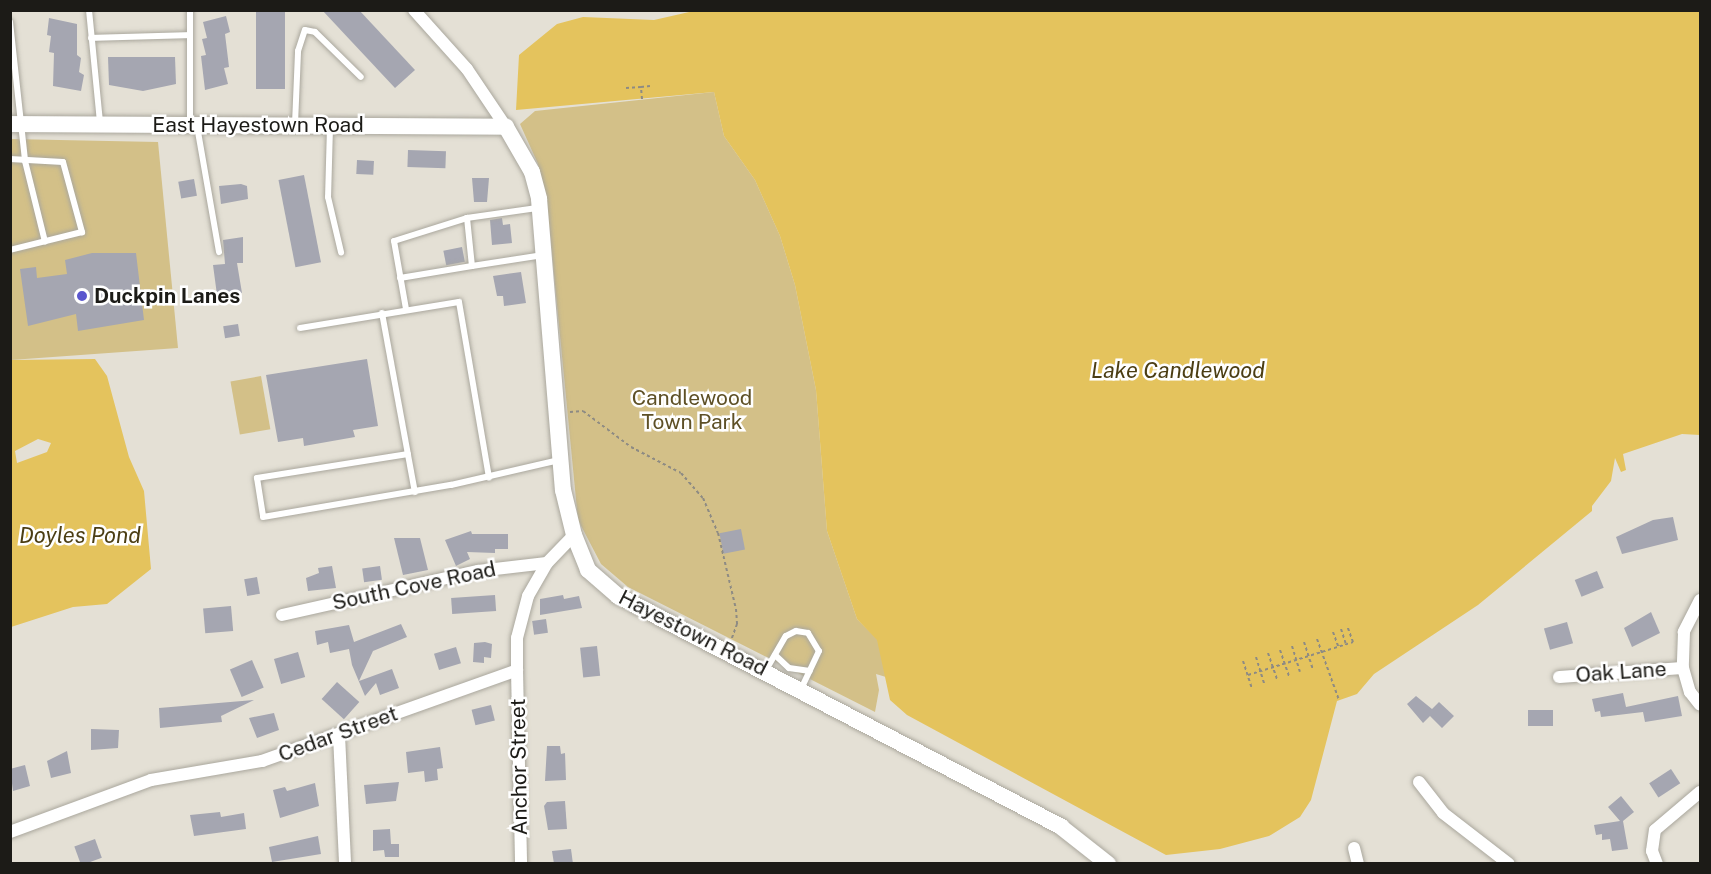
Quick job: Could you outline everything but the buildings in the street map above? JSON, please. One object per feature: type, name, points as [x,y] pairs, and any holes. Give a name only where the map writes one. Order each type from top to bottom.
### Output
[{"type":"street","name":"Hayestown Road","points":[[414,10],[467,69],[506,127],[532,172],[539,207],[559,460],[574,535],[588,570],[618,596],[726,649],[1061,826],[1108,864]]},
{"type":"street","name":"East Hayestown Road","points":[[15,125],[101,127],[330,124],[506,127]]},
{"type":"street","points":[[517,670],[517,638],[528,596],[547,563],[574,535]]},
{"type":"street","name":"South Cove Road","points":[[282,615],[478,571],[547,563]]},
{"type":"street","points":[[1701,600],[1684,632],[1683,668],[1690,692],[1701,705]]},
{"type":"street","name":"Oak Lane","points":[[1559,676],[1683,668]]},
{"type":"street","name":"Cedar Street","points":[[10,832],[151,780],[262,761],[517,670]]},
{"type":"street","name":"Anchor Street","points":[[517,670],[521,864]]},
{"type":"street","points":[[339,735],[345,864]]},
{"type":"street","points":[[1419,782],[1443,813],[1509,864]]},
{"type":"street","points":[[1657,864],[1652,851],[1655,830],[1701,792]]},
{"type":"street","points":[[1354,848],[1358,864]]},
{"type":"lane","points":[[88,10],[101,127]]},
{"type":"lane","points":[[190,10],[194,125],[219,252]]},
{"type":"lane","points":[[10,22],[15,125],[45,242]]},
{"type":"lane","points":[[295,124],[298,51],[305,30],[315,32],[361,77]]},
{"type":"lane","points":[[91,38],[190,35]]},
{"type":"lane","points":[[330,124],[328,197],[341,252]]},
{"type":"lane","points":[[10,159],[63,162],[82,232],[10,250]]},
{"type":"lane","points":[[406,309],[394,242],[467,218],[539,207]]},
{"type":"lane","points":[[467,218],[472,266]]},
{"type":"lane","points":[[400,278],[543,255]]},
{"type":"lane","points":[[300,328],[459,302],[489,477]]},
{"type":"lane","points":[[382,313],[415,492]]},
{"type":"lane","points":[[408,454],[257,478],[263,517],[415,492],[559,460]]},
{"type":"lane","points":[[766,670],[786,636],[796,631],[808,633],[819,651],[801,689]]},
{"type":"lane","points":[[775,655],[789,668],[810,671]]},
{"type":"path","points":[[626,88],[650,86]]},
{"type":"path","points":[[641,87],[642,99]]},
{"type":"path","points":[[555,412],[583,411],[632,447],[681,473],[703,498],[718,532],[736,609],[737,624],[726,649]]},
{"type":"path","points":[[1248,675],[1353,642],[1348,628]]},
{"type":"path","points":[[1341,630],[1346,644]]},
{"type":"path","points":[[1333,632],[1338,646]]},
{"type":"path","points":[[1317,639],[1339,700]]},
{"type":"path","points":[[1304,642],[1313,669]]},
{"type":"path","points":[[1292,646],[1300,672]]},
{"type":"path","points":[[1280,650],[1289,676]]},
{"type":"path","points":[[1268,653],[1277,679]]},
{"type":"path","points":[[1256,657],[1264,684]]},
{"type":"path","points":[[1243,661],[1252,689]]},
{"type":"green space","name":"Candlewood Town Park","points":[[714,92],[724,136],[755,180],[780,236],[795,285],[816,390],[827,531],[857,619],[878,640],[886,677],[876,674],[879,690],[875,712],[628,587],[601,564],[578,520],[550,233],[538,164],[520,124],[535,111]]},
{"type":"green space","points":[[10,139],[158,142],[178,348],[11,360]]},
{"type":"green space","points":[[261,376],[270,429],[240,435],[230,381]]},
{"type":"water","name":"Lake Candlewood","points":[[698,10],[1700,11],[1700,435],[1682,434],[1623,454],[1626,470],[1621,472],[1615,458],[1611,481],[1592,506],[1592,511],[1478,605],[1374,674],[1357,694],[1337,701],[1311,800],[1300,817],[1269,836],[1220,849],[1166,855],[907,715],[890,700],[877,640],[857,619],[827,531],[816,390],[795,285],[780,236],[755,180],[724,136],[714,92],[516,110],[519,55],[557,24],[583,17],[654,20]]},
{"type":"water","name":"Doyles Pond","points":[[95,359],[107,376],[129,457],[144,491],[151,569],[107,604],[73,607],[11,627],[11,360]],"holes":[[[38,439],[51,443],[47,452],[17,463],[15,451]]]},
{"type":"place","name":"Duckpin Lanes","points":[[82,296]]}]
